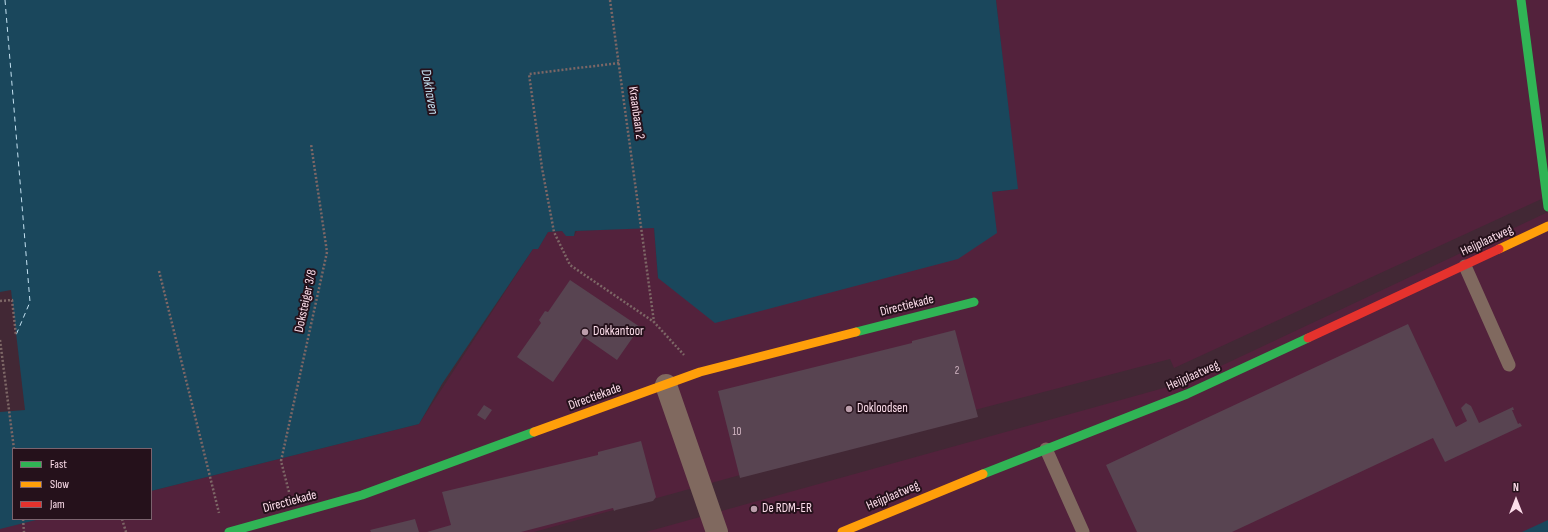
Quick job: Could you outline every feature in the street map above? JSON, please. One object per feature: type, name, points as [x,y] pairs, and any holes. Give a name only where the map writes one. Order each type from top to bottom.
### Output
[{"type":"street","points":[[1521,0],[1548,207]]},
{"type":"street","name":"Heijplaatweg","points":[[842,532],[949,487],[1187,394],[1465,266],[1548,226]]},
{"type":"street","name":"Directiekade","points":[[229,532],[362,496],[700,372],[974,302]]},
{"type":"street","points":[[666,385],[718,532]]},
{"type":"lane","points":[[1465,266],[1509,365]]},
{"type":"lane","points":[[1046,449],[1083,532]]},
{"type":"path","name":"Kraanbaan 2","points":[[610,0],[654,322]]},
{"type":"path","points":[[619,63],[529,74],[542,168],[554,232],[570,265],[654,322],[700,372]]},
{"type":"path","name":"Doksteiger 3/8","points":[[295,514],[281,461],[327,252],[311,144]]},
{"type":"path","points":[[159,271],[220,518]]},
{"type":"path","points":[[0,301],[12,300],[16,335]]},
{"type":"path","points":[[0,340],[14,448]]},
{"type":"path","points":[[23,520],[24,532]]},
{"type":"path","points":[[122,520],[126,532]]},
{"type":"shaded area","points":[[996,0],[1548,0],[1548,196],[1174,368],[1170,359],[986,407],[534,532],[0,532],[0,528],[32,520],[152,520],[152,491],[419,424],[533,249],[538,249],[548,232],[562,231],[574,236],[577,231],[654,227],[658,278],[992,192],[1017,189]]},
{"type":"shaded area","points":[[1548,212],[1548,532],[646,532],[1189,381]]},
{"type":"water","name":"Dokhaven","points":[[0,0],[996,0],[1018,189],[992,192],[997,233],[958,259],[715,323],[658,278],[654,228],[575,231],[574,236],[566,236],[562,231],[548,232],[538,249],[533,249],[442,384],[419,424],[152,491],[152,448],[12,448],[12,520],[36,520],[0,529]]},
{"type":"water","points":[[1548,520],[1548,532],[1522,532]]},
{"type":"pier","points":[[11,290],[25,410],[0,412],[0,292]]},
{"type":"building","name":"Dokkantoor","points":[[570,280],[640,327],[617,360],[584,337],[553,382],[517,357],[541,323],[539,320],[545,311],[548,312]]},
{"type":"building","points":[[1408,324],[1456,427],[1467,421],[1461,408],[1466,403],[1471,406],[1479,423],[1513,407],[1514,410],[1512,410],[1518,424],[1520,423],[1522,426],[1445,462],[1433,438],[1232,532],[1137,532],[1106,465]]},
{"type":"building","name":"Dokloodsen","points":[[955,330],[978,417],[740,478],[718,391],[912,343],[912,341]]},
{"type":"building","points":[[484,405],[492,410],[485,420],[477,415]]},
{"type":"building","points":[[641,441],[656,497],[653,501],[614,511],[613,508],[521,532],[427,532],[451,525],[442,492],[598,455],[598,452]]},
{"type":"building","points":[[415,519],[419,532],[371,532],[370,530]]},
{"type":"ferry route","points":[[5,0],[30,302],[16,335]]},
{"type":"traffic: fast","points":[[1521,0],[1548,207]]},
{"type":"traffic: fast","points":[[856,332],[974,302]]},
{"type":"traffic: fast","points":[[983,474],[1187,394],[1308,338]]},
{"type":"traffic: fast","points":[[229,532],[362,495],[534,432]]},
{"type":"traffic: slow","points":[[1499,249],[1548,226]]},
{"type":"traffic: slow","points":[[534,432],[700,372],[856,332]]},
{"type":"traffic: slow","points":[[842,532],[983,474]]},
{"type":"traffic: jam","points":[[1308,338],[1499,249]]},
{"type":"place","name":"Dokkantoor","points":[[585,332]]},
{"type":"place","name":"Dokloodsen","points":[[849,409]]},
{"type":"place","name":"De RDM-ER","points":[[754,509]]}]
